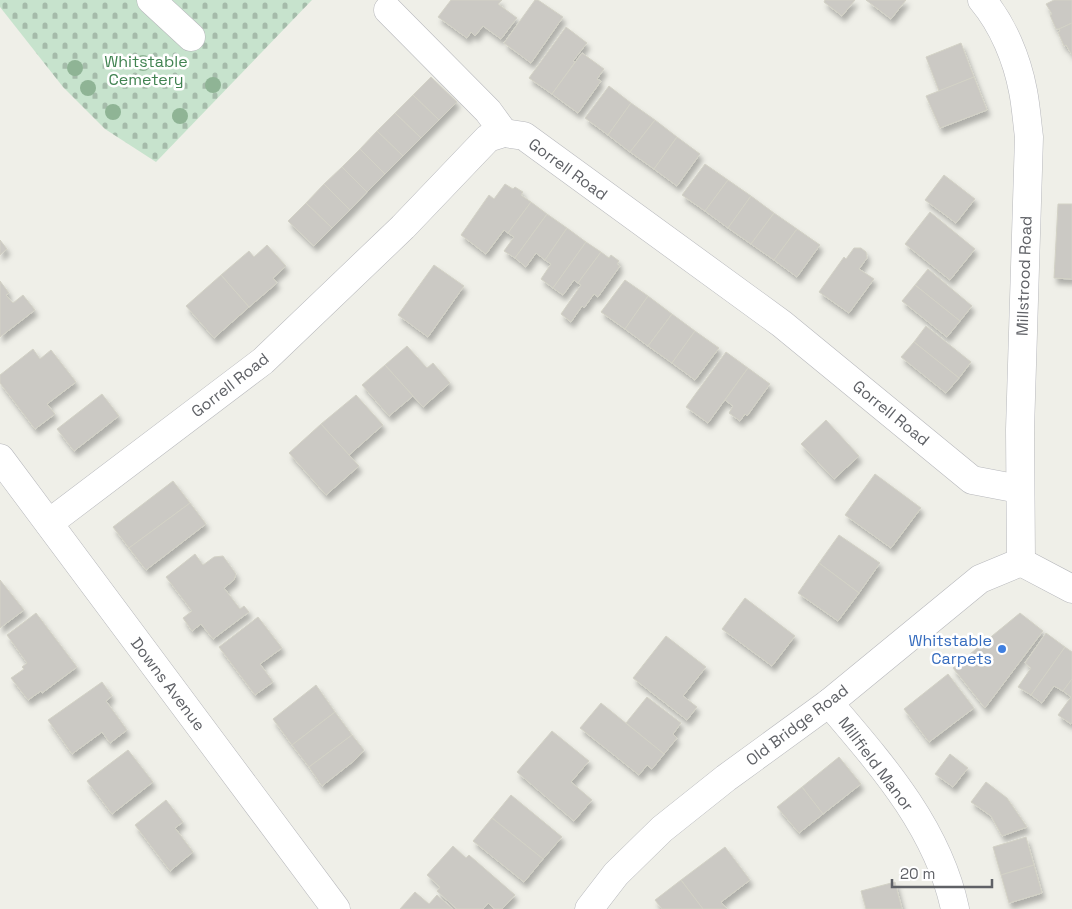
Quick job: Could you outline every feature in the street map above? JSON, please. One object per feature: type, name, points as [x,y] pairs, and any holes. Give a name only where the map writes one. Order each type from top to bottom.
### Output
[{"type":"street","points":[[152,0],[192,37]]},
{"type":"street","name":"Millstrood Road","points":[[982,0],[990,9],[1012,52],[1024,91],[1029,138],[1019,489],[1021,562]]},
{"type":"street","points":[[388,10],[488,111],[504,133]]},
{"type":"street","name":"Gorrell Road","points":[[49,523],[263,361],[403,227],[488,138],[504,133],[524,136],[782,324],[972,480],[1019,489]]},
{"type":"street","name":"Downs Avenue","points":[[0,458],[336,909]]},
{"type":"street","points":[[1021,562],[1072,589]]},
{"type":"street","name":"Old Bridge Road","points":[[589,909],[616,874],[662,829],[726,778],[829,703],[980,579],[1021,562]]},
{"type":"street","name":"Millfield Manor","points":[[829,703],[897,785],[918,818],[944,870],[956,909]]},
{"type":"green space","name":"Whitstable Cemetery","points":[[0,0],[312,0],[156,162],[105,129],[63,87],[0,7]]},
{"type":"building","points":[[451,0],[502,0],[498,4],[517,18],[501,39],[483,26],[475,36],[471,32],[467,38],[438,17]]},
{"type":"building","points":[[535,0],[538,0],[563,17],[531,63],[504,43]]},
{"type":"building","points":[[825,0],[855,0],[842,16],[824,2]]},
{"type":"building","points":[[866,0],[906,0],[891,19]]},
{"type":"building","points":[[1054,0],[1072,0],[1072,23],[1059,29],[1056,29],[1050,15],[1052,14],[1046,4]]},
{"type":"building","points":[[1072,23],[1072,55],[1066,45],[1064,46],[1058,32],[1060,31],[1059,29]]},
{"type":"building","points":[[566,27],[587,43],[552,94],[529,78]]},
{"type":"building","points":[[961,43],[974,77],[939,91],[926,57]]},
{"type":"building","points":[[582,53],[604,69],[597,79],[601,81],[578,113],[552,94]]},
{"type":"building","points":[[431,77],[457,102],[439,120],[413,95]]},
{"type":"building","points":[[974,77],[987,110],[940,128],[926,96]]},
{"type":"building","points":[[609,86],[631,103],[608,135],[585,118]]},
{"type":"building","points":[[413,95],[439,120],[421,138],[395,113]]},
{"type":"building","points":[[631,103],[655,120],[630,152],[608,135]]},
{"type":"building","points":[[395,113],[421,138],[403,156],[377,131]]},
{"type":"building","points":[[655,120],[677,137],[654,169],[630,152]]},
{"type":"building","points":[[377,131],[403,156],[385,174],[360,149]]},
{"type":"building","points":[[677,137],[700,154],[677,186],[654,169]]},
{"type":"building","points":[[360,149],[385,174],[367,192],[342,167]]},
{"type":"building","points":[[705,164],[728,180],[705,211],[682,195]]},
{"type":"building","points":[[342,167],[367,192],[350,210],[324,184]]},
{"type":"building","points":[[944,175],[975,199],[956,223],[925,200]]},
{"type":"building","points":[[728,180],[751,196],[728,228],[705,211]]},
{"type":"building","points":[[324,184],[350,210],[332,228],[306,203]]},
{"type":"building","points":[[505,184],[523,192],[521,195],[531,202],[508,233],[504,230],[486,254],[461,235],[489,195],[494,199]]},
{"type":"building","points":[[751,196],[774,213],[751,244],[728,228]]},
{"type":"building","points":[[531,202],[547,214],[515,258],[504,251],[514,237],[508,233]]},
{"type":"building","points":[[306,203],[332,228],[314,246],[288,221]]},
{"type":"building","points":[[1058,204],[1072,204],[1072,279],[1054,278]]},
{"type":"building","points":[[930,212],[975,249],[950,280],[905,244]]},
{"type":"building","points":[[774,213],[797,229],[774,260],[751,244]]},
{"type":"building","points":[[547,214],[567,228],[545,260],[536,253],[526,267],[515,258]]},
{"type":"building","points":[[567,228],[586,242],[553,288],[541,279],[551,264],[545,260]]},
{"type":"building","points":[[797,229],[820,245],[797,277],[774,260]]},
{"type":"building","points":[[0,240],[7,249],[0,255]]},
{"type":"building","points":[[586,242],[601,252],[578,283],[574,280],[563,295],[553,288]]},
{"type":"building","points":[[267,245],[286,266],[273,278],[277,283],[249,307],[221,275],[249,251],[254,257]]},
{"type":"building","points":[[854,248],[861,248],[866,252],[867,258],[859,269],[874,279],[849,313],[819,292],[844,257],[846,259]]},
{"type":"building","points":[[601,252],[609,258],[611,255],[619,261],[617,264],[620,266],[598,297],[594,294],[584,308],[582,306],[571,322],[561,314],[581,285],[578,283]]},
{"type":"building","points":[[434,265],[464,286],[428,337],[398,315]]},
{"type":"building","points":[[928,269],[972,306],[960,321],[915,285]]},
{"type":"building","points":[[221,275],[249,307],[214,338],[186,306]]},
{"type":"building","points":[[625,280],[648,296],[625,329],[601,312]]},
{"type":"building","points":[[0,281],[9,293],[6,295],[13,303],[23,295],[35,310],[0,337]]},
{"type":"building","points":[[915,285],[960,321],[947,337],[902,301]]},
{"type":"building","points":[[648,296],[672,314],[648,346],[625,329]]},
{"type":"building","points":[[672,314],[695,331],[672,363],[648,346]]},
{"type":"building","points":[[926,326],[971,362],[959,378],[914,342]]},
{"type":"building","points":[[695,331],[719,348],[695,380],[672,363]]},
{"type":"building","points":[[914,342],[959,378],[946,393],[901,357]]},
{"type":"building","points":[[407,346],[427,368],[433,363],[450,383],[423,407],[385,365]]},
{"type":"building","points":[[33,349],[40,359],[51,350],[76,382],[47,404],[55,414],[35,429],[0,383],[0,375]]},
{"type":"building","points":[[726,352],[748,368],[708,423],[686,407]]},
{"type":"building","points":[[385,365],[413,396],[389,416],[362,385]]},
{"type":"building","points":[[748,368],[770,384],[747,416],[745,414],[740,421],[729,413],[733,406],[725,400]]},
{"type":"building","points":[[102,394],[119,416],[74,451],[57,429]]},
{"type":"building","points":[[356,395],[383,425],[349,455],[321,424]]},
{"type":"building","points":[[826,420],[859,456],[834,479],[801,444]]},
{"type":"building","points":[[321,424],[359,466],[326,495],[289,453]]},
{"type":"building","points":[[875,474],[921,508],[891,548],[845,515]]},
{"type":"building","points":[[173,481],[190,503],[129,548],[113,527]]},
{"type":"building","points":[[190,503],[206,524],[146,570],[129,548]]},
{"type":"building","points":[[839,535],[880,563],[859,593],[819,563]]},
{"type":"building","points":[[195,554],[203,565],[214,557],[223,556],[236,574],[234,580],[224,588],[240,609],[244,606],[249,612],[213,639],[201,624],[192,631],[183,618],[192,611],[166,577]]},
{"type":"building","points":[[819,563],[859,593],[838,621],[798,593]]},
{"type":"building","points":[[0,580],[24,610],[0,628]]},
{"type":"building","points":[[745,598],[795,636],[772,666],[722,629]]},
{"type":"building","points":[[36,613],[77,667],[42,693],[41,691],[28,700],[11,678],[24,669],[22,667],[27,663],[7,635]]},
{"type":"building","name":"Whitstable Carpets","points":[[1020,613],[1043,631],[985,708],[953,668]]},
{"type":"building","points":[[258,617],[282,648],[260,664],[273,682],[255,695],[219,647]]},
{"type":"building","points":[[1046,633],[1065,647],[1031,695],[1018,687],[1031,668],[1025,663]]},
{"type":"building","points":[[666,636],[706,667],[683,696],[697,707],[687,720],[633,678]]},
{"type":"building","points":[[1065,647],[1072,652],[1072,679],[1063,691],[1054,686],[1042,703],[1031,695]]},
{"type":"building","points":[[948,674],[974,708],[929,742],[904,709]]},
{"type":"building","points":[[1072,679],[1071,724],[1058,715],[1071,697],[1063,691]]},
{"type":"building","points":[[102,682],[112,696],[106,701],[127,730],[110,743],[102,732],[72,754],[48,720]]},
{"type":"building","points":[[316,685],[335,712],[292,745],[273,719]]},
{"type":"building","points":[[647,697],[681,723],[673,734],[677,738],[664,754],[626,723]]},
{"type":"building","points":[[601,703],[664,754],[652,769],[647,765],[639,775],[580,728]]},
{"type":"building","points":[[335,712],[352,735],[309,767],[292,745]]},
{"type":"building","points":[[552,731],[589,761],[571,782],[592,800],[574,821],[517,772]]},
{"type":"building","points":[[352,735],[364,750],[355,760],[322,786],[309,767]]},
{"type":"building","points":[[128,750],[153,782],[112,814],[87,781]]},
{"type":"building","points":[[950,754],[968,768],[953,787],[935,774]]},
{"type":"building","points":[[839,757],[861,784],[823,814],[802,787]]},
{"type":"building","points":[[986,782],[1007,798],[1027,827],[1002,836],[991,816],[971,802]]},
{"type":"building","points":[[802,787],[823,814],[799,833],[777,807]]},
{"type":"building","points":[[511,795],[562,837],[543,859],[492,818]]},
{"type":"building","points":[[166,800],[183,822],[175,828],[193,852],[170,871],[135,825]]},
{"type":"building","points":[[492,818],[543,859],[524,882],[473,841]]},
{"type":"building","points":[[1026,837],[1034,865],[1001,875],[993,847]]},
{"type":"building","points":[[453,846],[466,858],[469,855],[515,895],[502,909],[495,909],[488,903],[483,909],[457,909],[437,891],[440,887],[427,875]]},
{"type":"building","points":[[725,847],[750,880],[721,902],[727,909],[703,909],[681,880]]},
{"type":"building","points":[[1034,865],[1042,893],[1009,903],[1001,875]]},
{"type":"building","points":[[681,880],[703,909],[662,909],[655,900]]},
{"type":"building","points":[[895,882],[902,909],[866,909],[861,891]]},
{"type":"building","points":[[415,892],[429,904],[437,895],[453,909],[400,909]]},
{"type":"place","name":"Whitstable Carpets","points":[[1002,649]]}]
